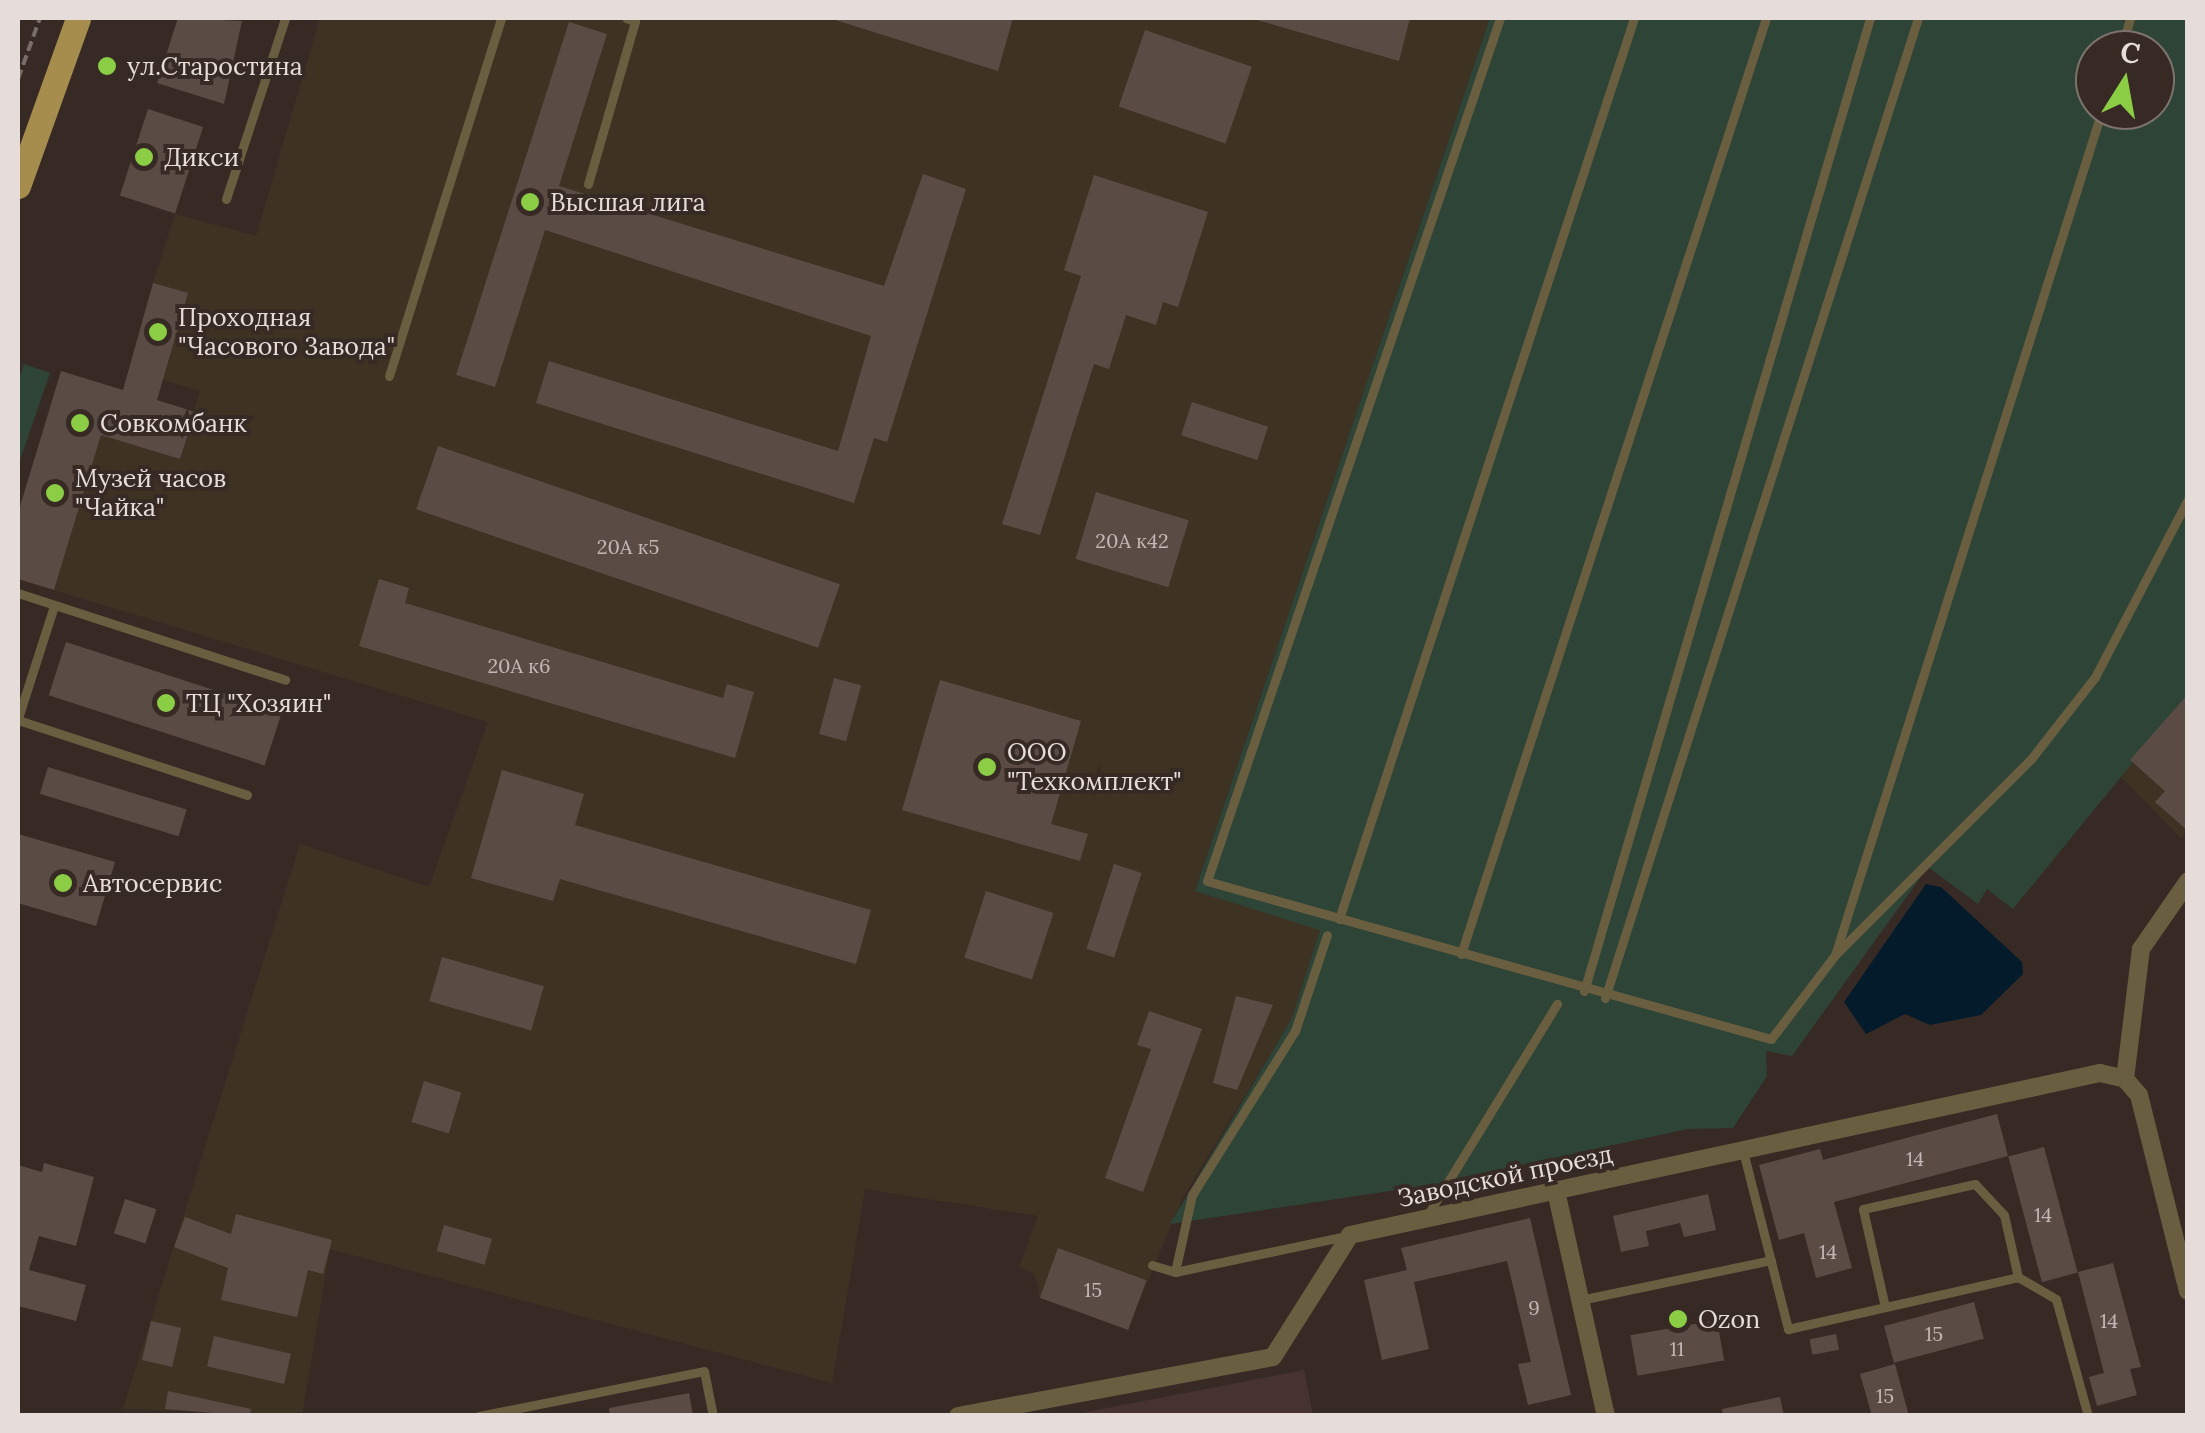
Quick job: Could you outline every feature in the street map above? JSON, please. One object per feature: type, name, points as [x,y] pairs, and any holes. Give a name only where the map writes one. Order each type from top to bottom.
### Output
[{"type":"main road","points":[[18,186],[26,134],[78,18]]},
{"type":"street","points":[[2188,880],[2141,949],[2125,1079],[2144,1109],[2188,1291]]},
{"type":"street","name":"Заводской проезд","points":[[1350,1234],[2100,1073],[2125,1079]]},
{"type":"street","points":[[1556,1191],[1606,1416]]},
{"type":"street","points":[[958,1416],[1274,1357],[1350,1234]]},
{"type":"lane","points":[[226,200],[285,18]]},
{"type":"lane","points":[[390,376],[501,18]]},
{"type":"lane","points":[[588,184],[635,21],[626,18]]},
{"type":"lane","points":[[1500,18],[1207,881],[1606,998],[1771,1040],[1835,955],[2031,759],[2095,677],[2188,499]]},
{"type":"lane","points":[[1339,919],[1634,18]]},
{"type":"lane","points":[[1460,954],[1766,18]]},
{"type":"lane","points":[[1584,991],[1870,18]]},
{"type":"lane","points":[[1606,998],[1918,18]]},
{"type":"lane","points":[[1835,955],[2096,130]]},
{"type":"lane","points":[[18,593],[285,680]]},
{"type":"lane","points":[[54,606],[18,719],[247,795]]},
{"type":"lane","points":[[1175,1272],[1192,1195],[1294,1031],[1328,935]]},
{"type":"lane","points":[[1426,1219],[1557,1004]]},
{"type":"lane","points":[[1743,1151],[1788,1329],[2018,1277],[2056,1299],[2088,1416]]},
{"type":"lane","points":[[1886,1307],[1863,1209],[1974,1184],[2004,1215],[2018,1277]]},
{"type":"lane","points":[[1152,1265],[1175,1272],[1350,1234]]},
{"type":"lane","points":[[1580,1300],[1771,1260]]},
{"type":"lane","points":[[480,1416],[704,1371],[713,1416]]},
{"type":"path","points":[[18,79],[40,18]]},
{"type":"shaded area","points":[[320,18],[1490,18],[1195,891],[1320,929],[1292,1018],[1182,1199],[1128,1329],[1040,1298],[1035,1274],[1019,1267],[1038,1216],[865,1189],[832,1383],[330,1249],[302,1415],[123,1409],[300,844],[429,887],[488,722],[54,590],[101,435],[180,458],[200,391],[163,380],[153,283],[175,214],[256,236]]},
{"type":"shaded area","points":[[2187,696],[2188,831],[2181,838],[2117,773]]},
{"type":"shaded area","points":[[1304,1370],[1313,1415],[1071,1415]]},
{"type":"green space","points":[[1490,18],[2187,18],[2187,696],[2013,909],[1987,889],[1978,904],[1928,867],[1792,1056],[1766,1051],[1767,1076],[1733,1128],[1687,1129],[1436,1184],[1170,1224],[1292,1018],[1320,930],[1195,891]]},
{"type":"green space","points":[[24,364],[50,373],[18,466],[18,382]]},
{"type":"water","points":[[1926,884],[1941,887],[2022,962],[2023,974],[1981,1015],[1930,1025],[1905,1014],[1866,1034],[1844,1002]]},
{"type":"building","points":[[178,18],[242,21],[224,104],[157,83]]},
{"type":"building","points":[[829,18],[1013,18],[998,71]]},
{"type":"building","points":[[1250,18],[1410,18],[1399,61]]},
{"type":"building","points":[[569,22],[607,34],[559,186],[884,286],[923,174],[966,189],[887,442],[874,438],[854,503],[536,403],[549,361],[838,451],[871,336],[545,230],[495,387],[456,375]]},
{"type":"building","points":[[1145,30],[1252,67],[1225,143],[1119,107]]},
{"type":"building","points":[[148,109],[203,127],[175,213],[120,196]]},
{"type":"building","points":[[1094,175],[1208,212],[1178,307],[1163,302],[1156,325],[1126,315],[1109,369],[1094,364],[1040,535],[1002,524],[1081,276],[1064,270]]},
{"type":"building","points":[[153,283],[188,293],[157,400],[195,412],[180,459],[101,435],[54,590],[18,579],[18,513],[61,371],[123,390]]},
{"type":"building","points":[[1192,402],[1268,427],[1257,460],[1181,435]]},
{"type":"building","points":[[438,446],[840,584],[818,648],[416,509]]},
{"type":"building","points":[[1096,492],[1189,520],[1168,587],[1076,559]]},
{"type":"building","points":[[379,579],[409,588],[405,603],[723,698],[727,684],[754,692],[735,758],[359,646]]},
{"type":"building","name":"ТЦ \"Хозяин\"","points":[[66,642],[282,712],[265,765],[49,695]]},
{"type":"building","points":[[834,678],[861,685],[846,741],[819,734]]},
{"type":"building","points":[[940,680],[1081,721],[1051,824],[1088,834],[1080,861],[902,810]]},
{"type":"building","points":[[2188,694],[2188,831],[2155,802],[2165,791],[2130,760]]},
{"type":"building","points":[[48,767],[187,809],[178,836],[40,794]]},
{"type":"building","points":[[502,770],[584,794],[575,825],[871,910],[856,964],[560,879],[553,901],[471,878]]},
{"type":"building","name":"Автосервис","points":[[18,834],[115,862],[96,926],[18,903]]},
{"type":"building","points":[[1114,864],[1142,873],[1114,958],[1086,949]]},
{"type":"building","points":[[986,891],[1054,913],[1032,980],[964,958]]},
{"type":"building","points":[[442,957],[544,986],[531,1030],[429,1001]]},
{"type":"building","points":[[1236,996],[1273,1005],[1237,1090],[1213,1083]]},
{"type":"building","points":[[1149,1011],[1202,1029],[1143,1192],[1105,1178],[1151,1049],[1137,1045]]},
{"type":"building","points":[[424,1081],[461,1092],[449,1134],[411,1122]]},
{"type":"building","points":[[1997,1114],[2008,1156],[1834,1202],[1852,1268],[1816,1278],[1804,1233],[1779,1240],[1759,1165],[1820,1149],[1823,1160]]},
{"type":"building","points":[[2044,1147],[2078,1273],[2042,1282],[2008,1157]]},
{"type":"building","points":[[44,1163],[94,1177],[76,1246],[39,1236],[29,1270],[86,1285],[76,1321],[18,1306],[18,1165],[42,1172]]},
{"type":"building","points":[[1708,1194],[1716,1230],[1684,1237],[1680,1223],[1646,1231],[1649,1246],[1621,1252],[1613,1216]]},
{"type":"building","points":[[125,1199],[156,1209],[145,1243],[114,1233]]},
{"type":"building","points":[[236,1214],[332,1240],[323,1274],[308,1270],[297,1317],[221,1300],[228,1268],[174,1247],[185,1217],[231,1234]]},
{"type":"building","points":[[1530,1218],[1571,1395],[1528,1405],[1518,1364],[1531,1362],[1507,1261],[1414,1282],[1429,1349],[1382,1360],[1364,1280],[1407,1270],[1401,1248]]},
{"type":"building","points":[[444,1225],[492,1239],[485,1265],[437,1251]]},
{"type":"building","points":[[1058,1248],[1146,1280],[1128,1330],[1040,1298]]},
{"type":"building","points":[[2113,1263],[2141,1367],[2130,1369],[2137,1395],[2097,1406],[2089,1377],[2104,1373],[2078,1272]]},
{"type":"building","points":[[1974,1302],[1984,1339],[1894,1363],[1884,1326]]},
{"type":"building","points":[[1717,1320],[1724,1360],[1637,1376],[1630,1335]]},
{"type":"building","points":[[151,1321],[181,1328],[172,1367],[142,1360]]},
{"type":"building","points":[[1836,1334],[1839,1350],[1813,1355],[1809,1339]]},
{"type":"building","points":[[214,1336],[291,1354],[284,1384],[207,1366]]},
{"type":"building","points":[[1895,1364],[1909,1416],[1872,1416],[1860,1374]]},
{"type":"building","points":[[168,1391],[251,1409],[250,1416],[165,1409]]},
{"type":"building","points":[[689,1393],[693,1416],[610,1416],[609,1408]]},
{"type":"building","points":[[1780,1397],[1784,1416],[1723,1416],[1722,1409]]},
{"type":"place","name":"ул.Старостина","points":[[107,66]]},
{"type":"place","name":"Дикси","points":[[144,157]]},
{"type":"place","name":"Высшая лига","points":[[530,202]]},
{"type":"place","name":"Проходная \"Часового 3авода\"","points":[[158,332]]},
{"type":"place","name":"Совкомбанк","points":[[80,423]]},
{"type":"place","name":"Музей часов \"Чайка\"","points":[[55,493]]},
{"type":"place","name":"ТЦ \"Хозяин\"","points":[[166,703]]},
{"type":"place","name":"ООО \"Техкомплект\"","points":[[987,767]]},
{"type":"place","name":"Автосервис","points":[[63,883]]},
{"type":"place","name":"Ozon","points":[[1678,1319]]}]
